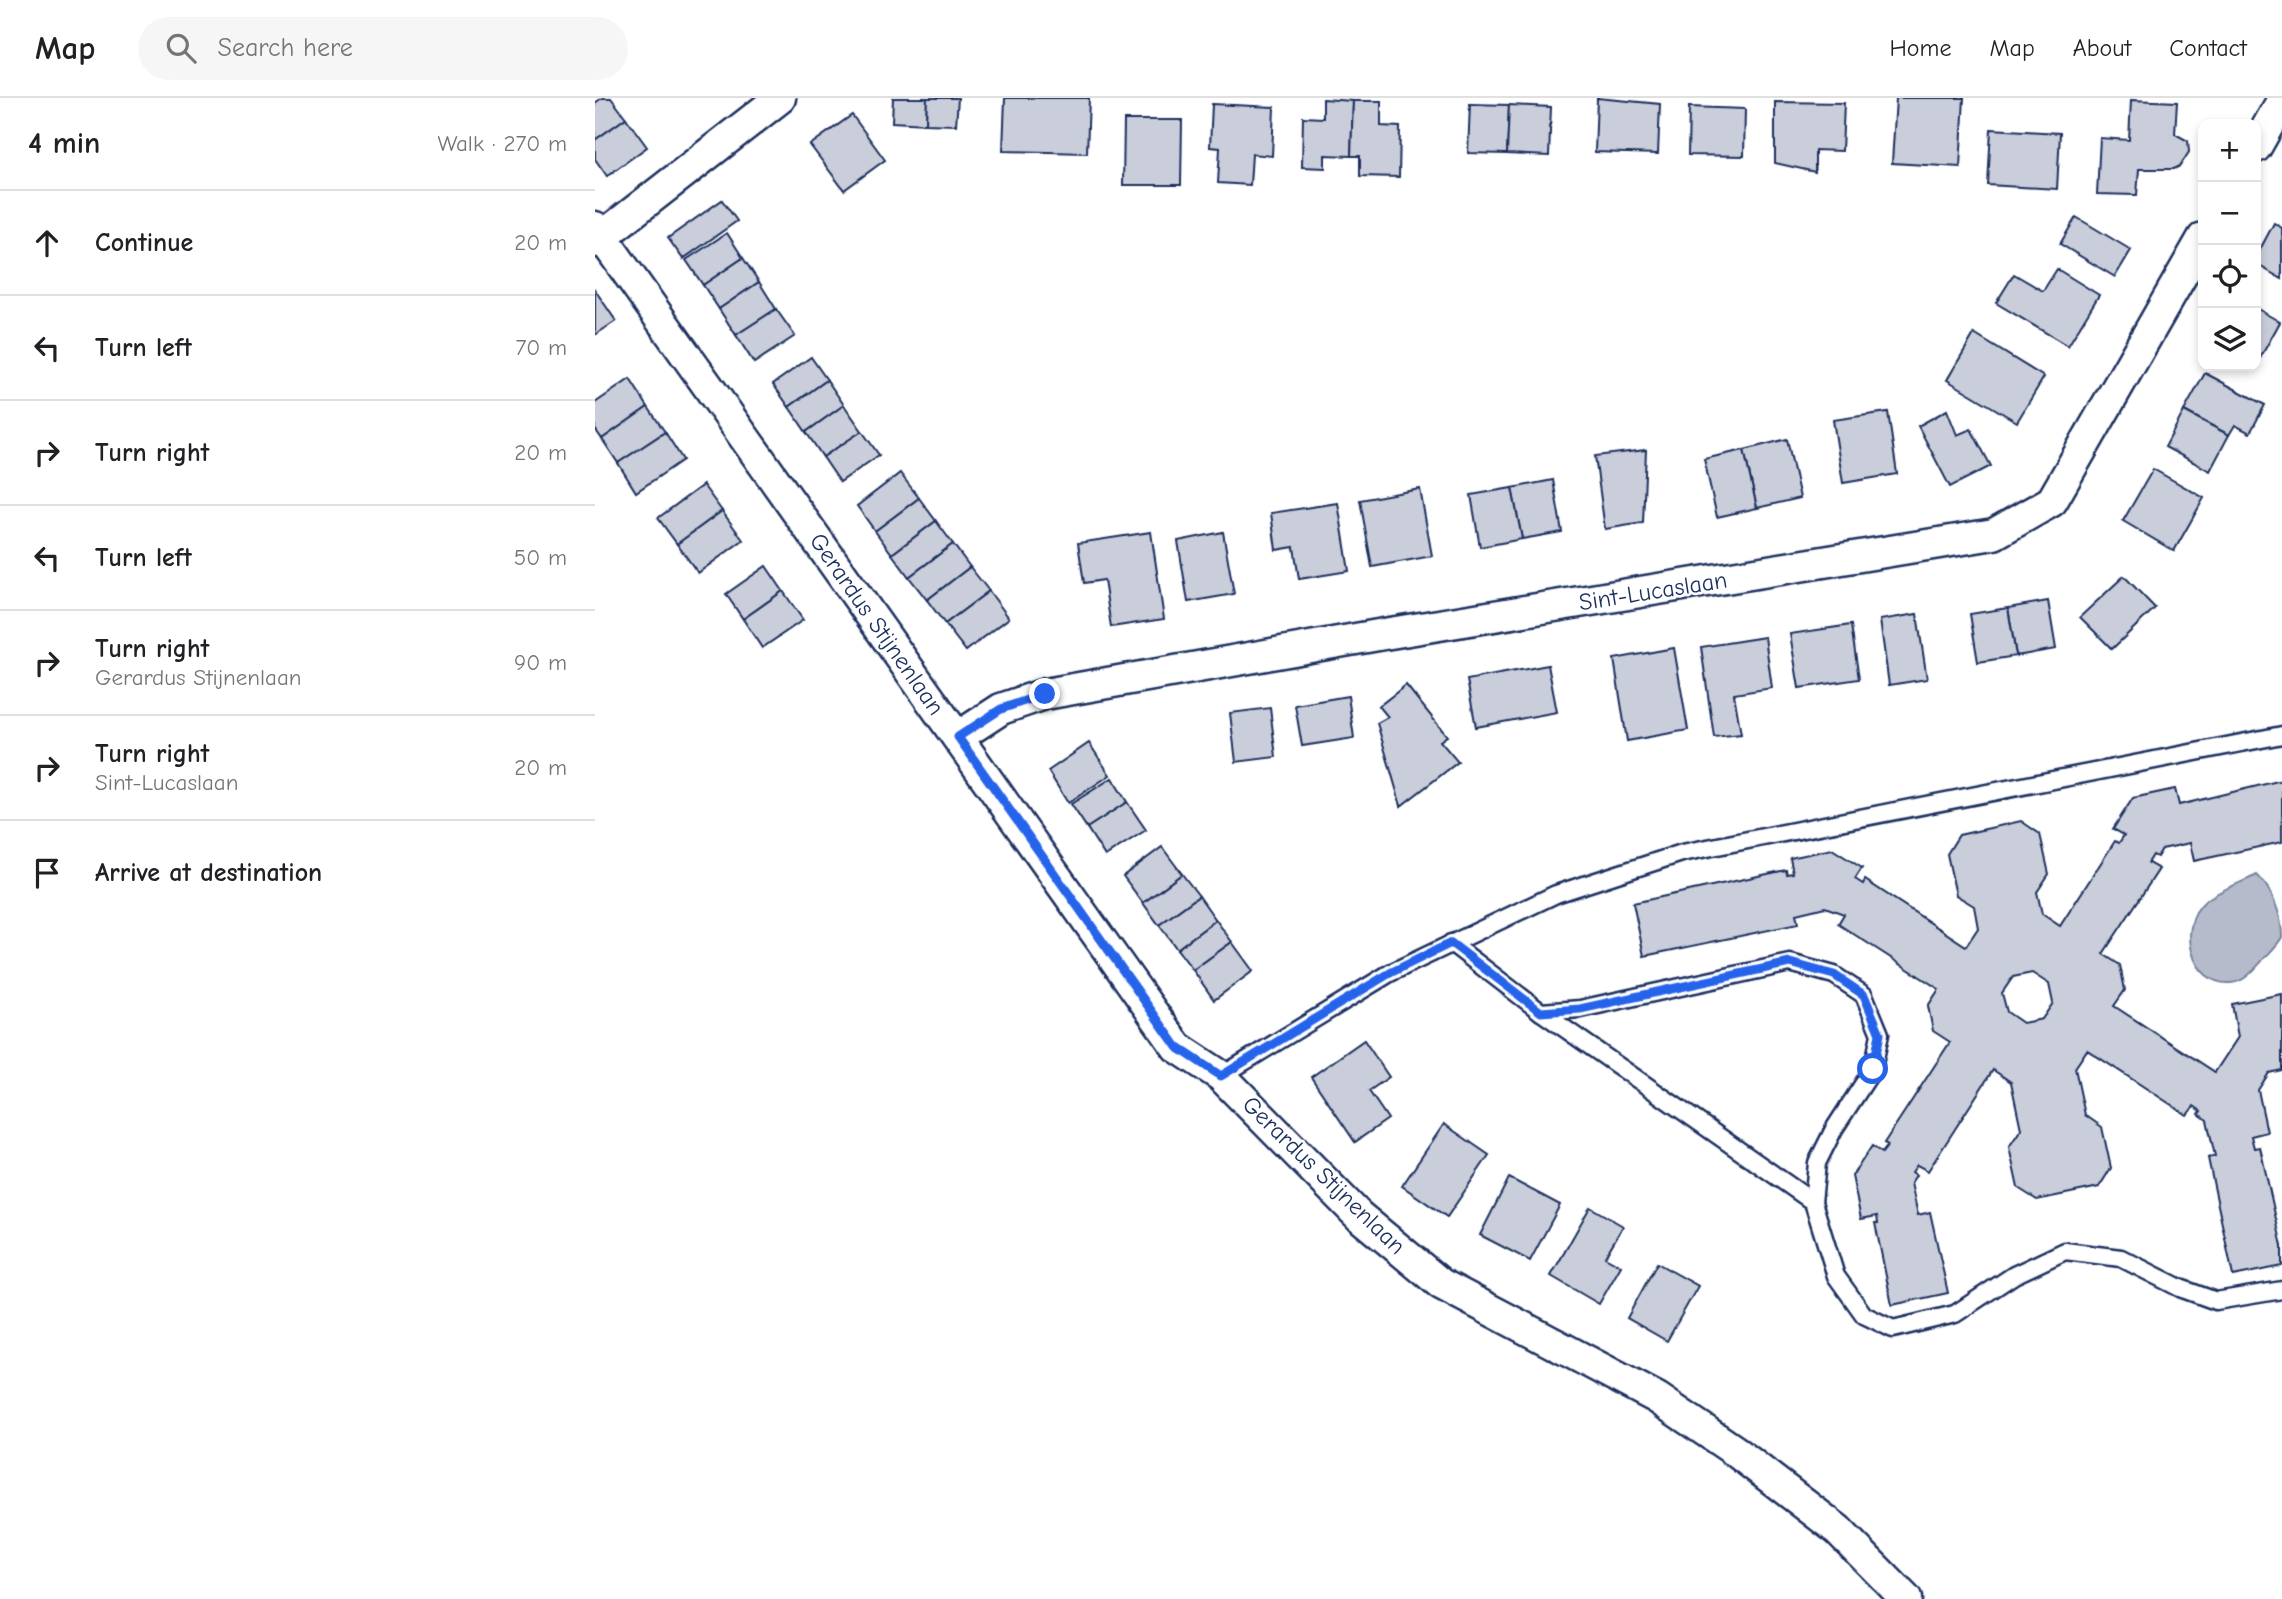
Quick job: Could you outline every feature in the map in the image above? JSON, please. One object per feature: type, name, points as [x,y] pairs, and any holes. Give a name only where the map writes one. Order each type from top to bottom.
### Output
[{"type":"street","points":[[598,235],[781,98]]},
{"type":"street","points":[[2261,138],[2282,102]]},
{"type":"street","name":"Gerardus Stijnenlaan","points":[[598,235],[1177,1047],[1221,1076],[1359,1216],[1441,1284],[1657,1398],[1724,1444],[1838,1530],[1906,1599]]},
{"type":"street","name":"Sint-Lucaslaan","points":[[958,737],[1001,709],[1045,694],[1384,634],[1994,534],[2052,501],[2199,245]]},
{"type":"lane","points":[[1221,1076],[1390,973],[1451,943],[1556,894],[1682,853],[2282,735]]},
{"type":"lane","points":[[1451,943],[1541,1012],[1813,1202]]},
{"type":"lane","points":[[1541,1012],[1580,1009],[1790,963],[1834,975],[1864,995],[1880,1034],[1873,1069],[1834,1129],[1817,1163],[1813,1202],[1836,1276],[1864,1315],[1893,1329],[1955,1314],[2014,1275],[2065,1251],[2120,1258],[2180,1288],[2216,1301],[2282,1290]]},
{"type":"water","points":[[2257,875],[2275,903],[2282,937],[2244,978],[2231,983],[2217,981],[2206,975],[2192,953],[2191,925],[2204,902]]},
{"type":"building","points":[[602,98],[611,98],[626,118],[595,140],[595,103]]},
{"type":"building","points":[[893,98],[927,98],[926,124],[892,122]]},
{"type":"building","points":[[927,98],[958,98],[956,125],[926,124]]},
{"type":"building","points":[[1005,98],[1089,98],[1087,153],[1003,151]]},
{"type":"building","points":[[1597,98],[1660,104],[1658,154],[1595,152]]},
{"type":"building","points":[[1896,98],[1964,98],[1960,167],[1892,163]]},
{"type":"building","points":[[1323,99],[1353,101],[1351,156],[1325,155],[1325,168],[1302,167],[1303,117],[1323,118]]},
{"type":"building","points":[[2131,100],[2177,102],[2175,134],[2188,141],[2189,152],[2180,166],[2174,169],[2139,169],[2137,195],[2097,194],[2100,138],[2129,140]]},
{"type":"building","points":[[1353,101],[1381,101],[1381,126],[1400,127],[1399,177],[1360,176],[1360,156],[1351,156]]},
{"type":"building","points":[[1775,102],[1844,103],[1842,151],[1815,150],[1815,172],[1775,163]]},
{"type":"building","points":[[1212,104],[1274,107],[1272,156],[1252,154],[1250,185],[1218,183],[1220,148],[1210,147]]},
{"type":"building","points":[[1470,104],[1509,105],[1507,154],[1468,153]]},
{"type":"building","points":[[1509,105],[1551,107],[1549,156],[1507,154]]},
{"type":"building","points":[[1689,107],[1745,109],[1744,156],[1688,155]]},
{"type":"building","points":[[852,115],[885,160],[844,190],[810,145]]},
{"type":"building","points":[[626,118],[647,147],[607,176],[595,159],[595,140]]},
{"type":"building","points":[[1124,120],[1182,120],[1181,185],[1123,185]]},
{"type":"building","points":[[1991,129],[2060,133],[2057,189],[1988,185]]},
{"type":"building","points":[[722,200],[737,221],[683,259],[668,238]]},
{"type":"building","points":[[2076,217],[2131,250],[2115,277],[2060,244]]},
{"type":"building","points":[[2274,223],[2282,228],[2282,279],[2261,267],[2261,248]]},
{"type":"building","points":[[727,233],[743,258],[703,285],[686,260]]},
{"type":"building","points":[[743,258],[759,282],[719,309],[703,285]]},
{"type":"building","points":[[2057,269],[2099,295],[2068,346],[1996,303],[2014,274],[2043,291]]},
{"type":"building","points":[[759,282],[776,309],[736,335],[719,309]]},
{"type":"building","points":[[595,290],[616,321],[595,335]]},
{"type":"building","points":[[776,309],[795,336],[754,363],[736,335]]},
{"type":"building","points":[[2261,311],[2280,322],[2261,357]]},
{"type":"building","points":[[1974,334],[2044,377],[2017,422],[1947,380]]},
{"type":"building","points":[[811,357],[827,380],[789,407],[773,384]]},
{"type":"building","points":[[2205,373],[2265,405],[2250,433],[2235,425],[2229,435],[2184,411]]},
{"type":"building","points":[[630,379],[648,407],[602,439],[595,429],[595,403]]},
{"type":"building","points":[[827,380],[844,405],[806,432],[789,407]]},
{"type":"building","points":[[844,405],[862,431],[823,457],[806,432]]},
{"type":"building","points":[[648,407],[665,432],[618,463],[602,439]]},
{"type":"building","points":[[1947,410],[1957,435],[1971,429],[1991,466],[1950,487],[1918,426]]},
{"type":"building","points":[[2184,411],[2229,435],[2210,471],[2165,447]]},
{"type":"building","points":[[1888,412],[1897,474],[1843,483],[1833,420]]},
{"type":"building","points":[[862,431],[879,455],[840,482],[823,457]]},
{"type":"building","points":[[665,432],[683,460],[636,492],[618,463]]},
{"type":"building","points":[[1787,439],[1800,498],[1757,508],[1744,450]]},
{"type":"building","points":[[1646,450],[1643,523],[1605,529],[1595,456]]},
{"type":"building","points":[[1744,450],[1757,508],[1717,517],[1704,459]]},
{"type":"building","points":[[2153,469],[2204,498],[2174,551],[2123,521]]},
{"type":"building","points":[[900,473],[919,498],[875,531],[857,506]]},
{"type":"building","points":[[1553,480],[1562,532],[1522,539],[1512,488]]},
{"type":"building","points":[[703,485],[722,511],[677,544],[658,518]]},
{"type":"building","points":[[1512,488],[1522,539],[1480,547],[1471,495]]},
{"type":"building","points":[[1420,489],[1432,556],[1372,567],[1360,500]]},
{"type":"building","points":[[919,498],[936,521],[892,554],[875,531]]},
{"type":"building","points":[[1338,503],[1349,571],[1299,579],[1294,547],[1276,550],[1271,513]]},
{"type":"building","points":[[722,511],[743,540],[698,573],[677,544]]},
{"type":"building","points":[[936,521],[953,544],[909,577],[892,554]]},
{"type":"building","points":[[1151,532],[1164,619],[1111,627],[1104,580],[1084,583],[1078,543]]},
{"type":"building","points":[[1223,532],[1234,594],[1188,602],[1178,541]]},
{"type":"building","points":[[953,544],[970,567],[927,600],[909,577]]},
{"type":"building","points":[[766,566],[783,591],[743,619],[726,594]]},
{"type":"building","points":[[970,567],[989,591],[945,624],[927,600]]},
{"type":"building","points":[[2124,576],[2155,608],[2112,649],[2080,617]]},
{"type":"building","points":[[783,591],[803,620],[762,648],[743,619]]},
{"type":"building","points":[[989,591],[1009,618],[966,651],[945,624]]},
{"type":"building","points":[[2048,601],[2056,649],[2016,656],[2008,608]]},
{"type":"building","points":[[2008,608],[2016,656],[1978,662],[1970,614]]},
{"type":"building","points":[[1917,614],[1927,679],[1889,685],[1880,620]]},
{"type":"building","points":[[1851,625],[1859,679],[1799,688],[1790,634]]},
{"type":"building","points":[[1765,637],[1772,688],[1734,694],[1741,734],[1714,737],[1701,647]]},
{"type":"building","points":[[1674,648],[1688,730],[1627,741],[1614,659]]},
{"type":"building","points":[[1548,665],[1557,712],[1476,727],[1467,680]]},
{"type":"building","points":[[1406,685],[1447,736],[1440,741],[1458,762],[1401,806],[1377,723],[1388,717],[1379,706]]},
{"type":"building","points":[[1348,696],[1354,738],[1302,746],[1295,705]]},
{"type":"building","points":[[1270,708],[1276,757],[1236,762],[1230,713]]},
{"type":"building","points":[[1089,743],[1110,775],[1068,803],[1048,771]]},
{"type":"building","points":[[1112,778],[1127,802],[1087,828],[1071,804]]},
{"type":"building","points":[[2282,780],[2282,842],[2194,861],[2190,843],[2162,849],[2157,857],[2153,855],[2148,863],[2159,869],[2103,954],[2120,965],[2125,990],[2114,1006],[2215,1072],[2238,1037],[2232,1004],[2282,994],[2282,1070],[2269,1073],[2258,1090],[2267,1132],[2251,1136],[2254,1148],[2260,1147],[2282,1246],[2282,1266],[2233,1276],[2208,1158],[2215,1156],[2207,1120],[2199,1114],[2201,1111],[2194,1106],[2187,1115],[2087,1050],[2075,1068],[2085,1115],[2102,1127],[2111,1168],[2099,1187],[2037,1200],[2018,1188],[2009,1147],[2021,1129],[2011,1082],[1993,1070],[1928,1171],[1917,1165],[1912,1172],[1916,1175],[1911,1183],[1918,1215],[1930,1212],[1948,1293],[1892,1305],[1875,1223],[1878,1223],[1877,1216],[1861,1219],[1852,1176],[1872,1146],[1882,1153],[1888,1145],[1884,1143],[1950,1042],[1933,1031],[1928,1006],[1939,989],[1838,924],[1844,914],[1825,907],[1796,914],[1798,924],[1644,956],[1633,903],[1786,870],[1787,874],[1793,873],[1790,858],[1832,849],[1862,868],[1855,879],[1863,884],[1865,880],[1966,946],[1978,928],[1974,906],[1956,895],[1947,854],[1959,835],[2021,821],[2040,834],[2049,874],[2037,892],[2042,914],[2060,926],[2115,841],[2119,843],[2124,835],[2113,829],[2133,798],[2175,789],[2179,805]],"holes":[[[2032,973],[2049,984],[2053,1003],[2042,1019],[2023,1023],[2007,1012],[2002,993],[2013,977]]]},
{"type":"building","points":[[1127,802],[1146,830],[1105,856],[1087,828]]},
{"type":"building","points":[[1162,847],[1182,874],[1143,903],[1123,876]]},
{"type":"building","points":[[1182,874],[1199,896],[1159,925],[1143,903]]},
{"type":"building","points":[[1199,896],[1216,920],[1177,949],[1159,925]]},
{"type":"building","points":[[1216,920],[1232,942],[1193,970],[1177,949]]},
{"type":"building","points":[[1232,942],[1253,971],[1214,1000],[1193,970]]},
{"type":"building","points":[[1364,1040],[1389,1077],[1369,1091],[1388,1119],[1355,1142],[1311,1077]]},
{"type":"building","points":[[1444,1124],[1489,1155],[1447,1217],[1402,1186]]},
{"type":"building","points":[[1509,1178],[1560,1205],[1530,1261],[1480,1235]]},
{"type":"building","points":[[1590,1207],[1623,1226],[1605,1257],[1621,1266],[1599,1304],[1551,1276]]},
{"type":"building","points":[[1657,1263],[1698,1286],[1667,1341],[1627,1318]]},
{"type":"route","points":[[1045,694],[1001,709],[958,737],[1177,1047],[1221,1076],[1390,973],[1451,943],[1541,1012],[1580,1009],[1790,963],[1834,975],[1864,995],[1880,1034],[1873,1069]]}]
